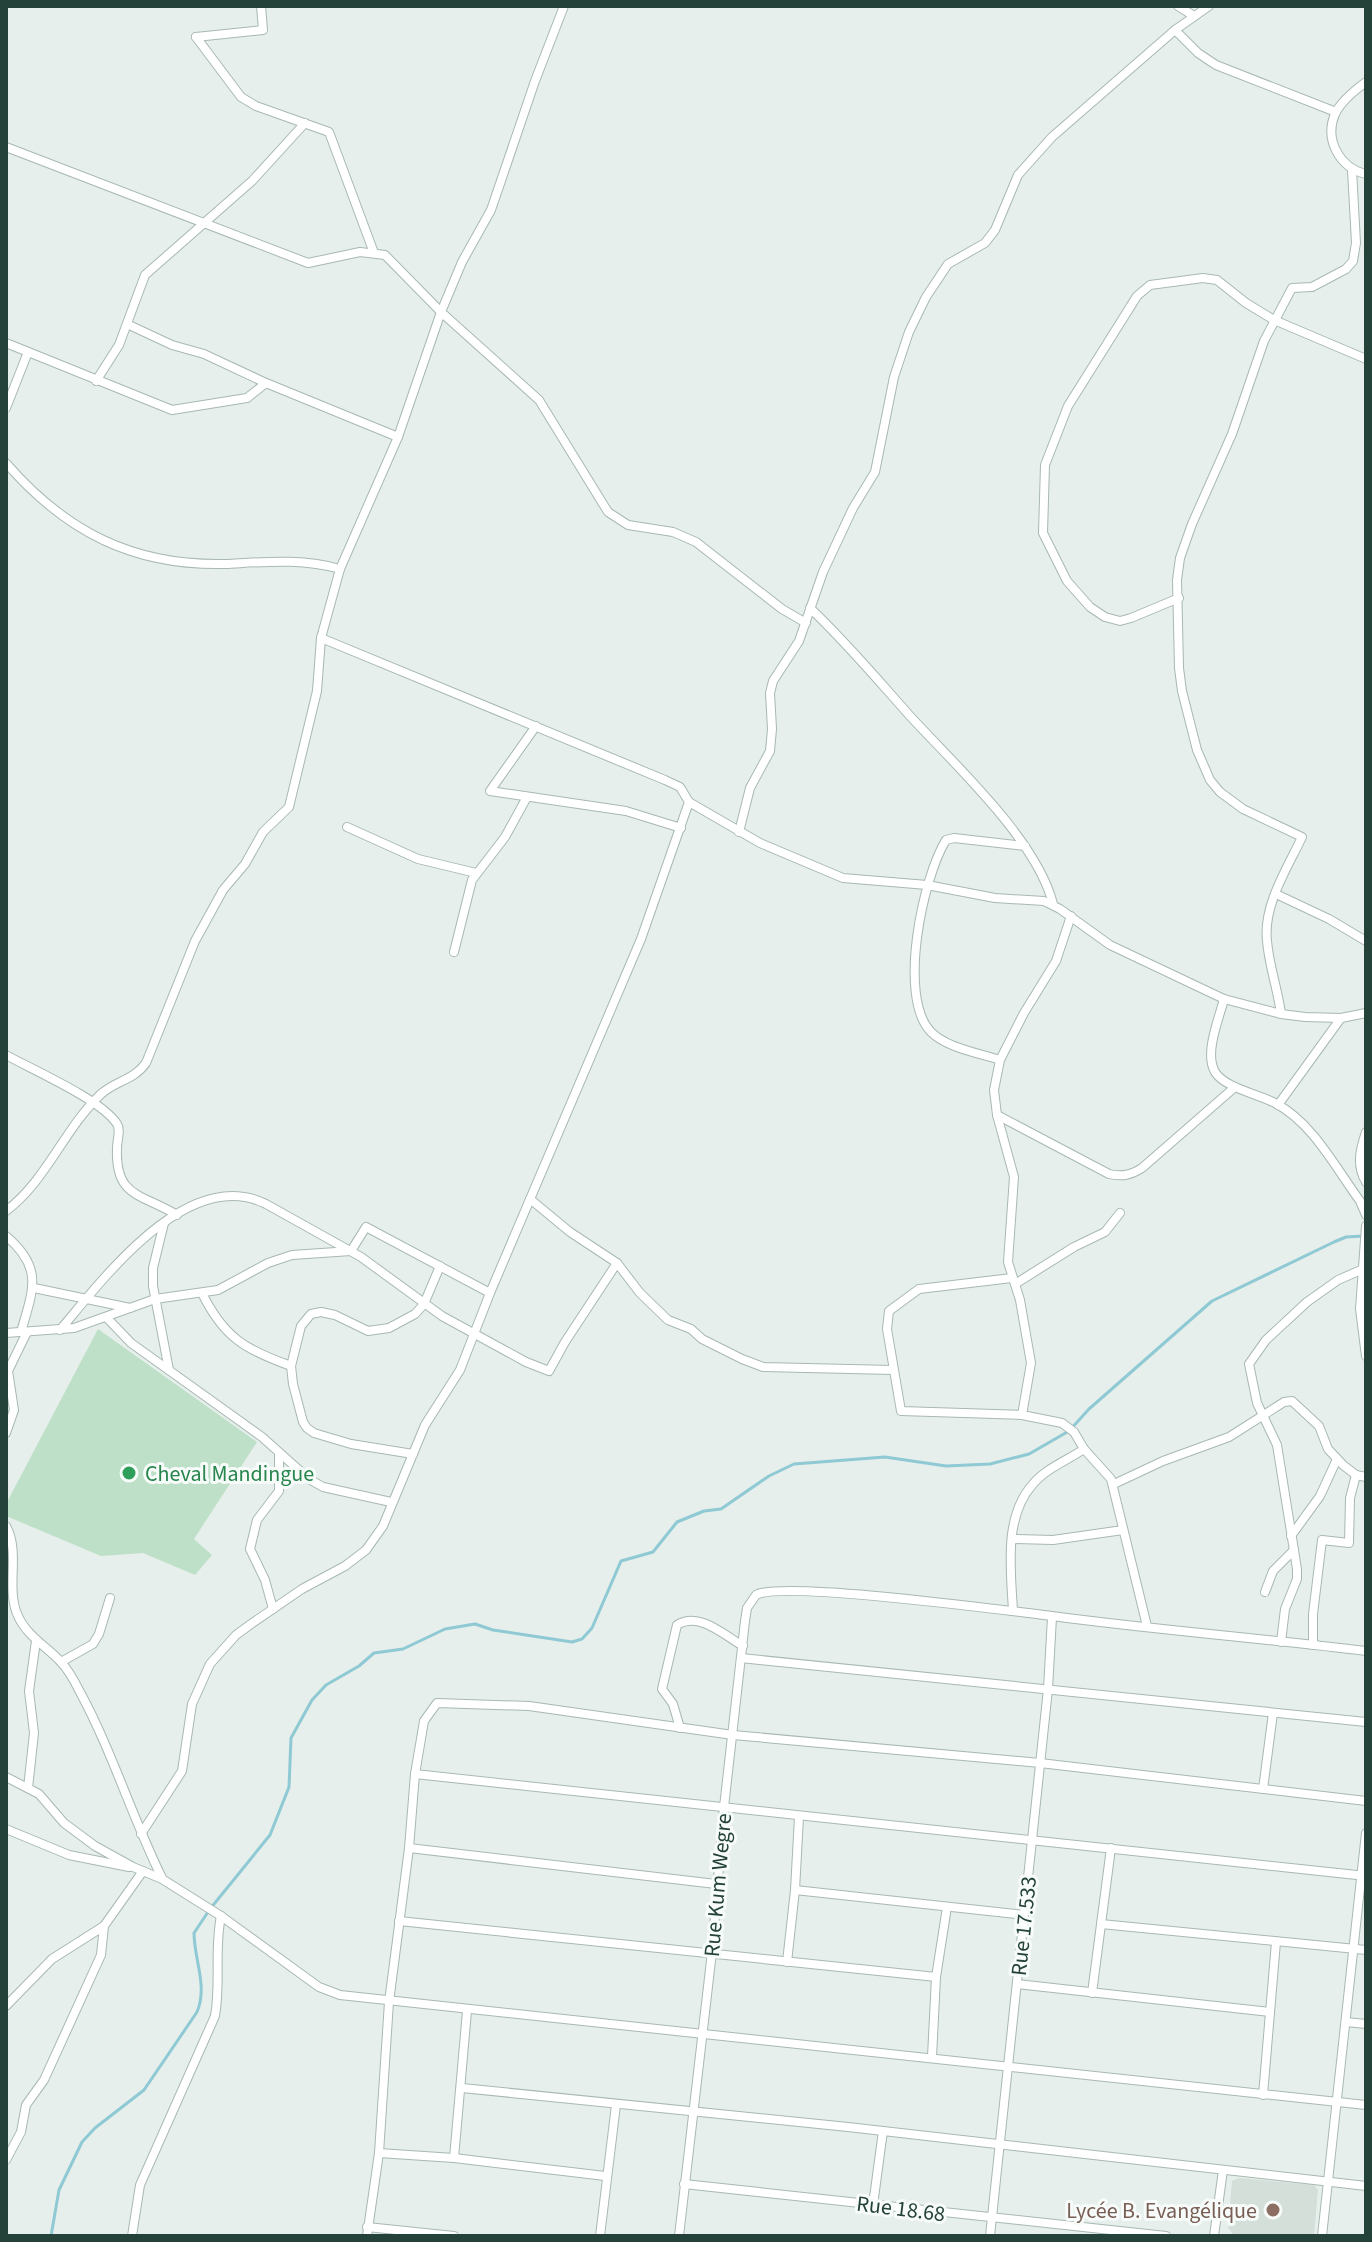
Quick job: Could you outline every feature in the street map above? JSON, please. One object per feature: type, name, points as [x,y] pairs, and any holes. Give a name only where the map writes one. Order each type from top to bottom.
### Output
[{"type":"street","points":[[261,6],[263,30],[196,37],[241,97],[256,106],[329,132],[374,253]]},
{"type":"street","points":[[6,1211],[31,1188],[93,1102],[108,1088],[133,1077],[146,1063],[195,941],[223,890],[245,864],[263,832],[289,807],[317,691],[321,638],[340,569],[398,437],[441,312],[462,262],[491,210],[564,6]]},
{"type":"street","points":[[1178,6],[1194,16]]},
{"type":"street","points":[[739,832],[750,788],[770,751],[770,693],[773,681],[799,641],[838,539],[875,472],[894,377],[916,315],[948,264],[985,243],[1002,217],[1018,175],[1052,137],[1175,30],[1209,6]]},
{"type":"street","points":[[1175,30],[1198,53],[1216,65],[1336,112]]},
{"type":"street","points":[[1366,82],[1336,112],[1332,125],[1333,144],[1340,158],[1352,170],[1366,174]]},
{"type":"street","points":[[96,381],[115,353],[145,275],[267,166],[305,123]]},
{"type":"street","points":[[6,147],[308,263],[360,252],[389,259],[441,312],[539,400],[608,512],[628,525],[673,532],[696,542],[782,609],[806,623]]},
{"type":"street","points":[[1281,1014],[1266,927],[1276,894],[1302,837],[1243,809],[1220,792],[1210,780],[1197,750],[1182,691],[1177,580],[1180,558],[1232,434],[1274,320],[1292,288],[1312,287],[1346,269],[1353,261],[1356,243],[1352,170]]},
{"type":"street","points":[[1179,598],[1120,621],[1097,613],[1064,577],[1043,533],[1045,465],[1073,396],[1144,288],[1174,281],[1217,280],[1274,320],[1366,359]]},
{"type":"street","points":[[127,324],[398,437]]},
{"type":"street","points":[[6,343],[172,410],[247,398],[266,383]]},
{"type":"street","points":[[6,408],[28,352]]},
{"type":"street","points":[[6,463],[48,506],[83,531],[112,545],[151,556],[205,563],[295,560],[340,569]]},
{"type":"street","points":[[810,608],[887,688],[1026,846],[1048,885],[1053,904]]},
{"type":"street","points":[[321,638],[680,787],[689,802],[739,832],[843,878],[927,885],[995,898],[1053,904],[1110,945],[1224,999],[1281,1014],[1341,1018],[1366,1013]]},
{"type":"street","points":[[536,726],[490,791],[647,816],[681,828]]},
{"type":"street","points":[[454,952],[469,889],[476,873],[505,837],[527,797]]},
{"type":"street","points":[[141,1834],[182,1771],[192,1704],[203,1677],[236,1635],[302,1589],[345,1566],[366,1550],[383,1526],[425,1425],[460,1370],[641,939],[689,802]]},
{"type":"street","points":[[347,827],[418,859],[476,873]]},
{"type":"street","points":[[1000,1060],[940,1039],[925,1024],[916,988],[917,932],[927,885],[942,847],[950,838],[1026,846]]},
{"type":"street","points":[[1276,894],[1366,941]]},
{"type":"street","points":[[1022,1415],[1031,1363],[1008,1262],[1014,1177],[997,1115],[994,1090],[1000,1060],[1056,961],[1071,916]]},
{"type":"street","points":[[1224,999],[1211,1062],[1220,1078],[1278,1105],[1305,1126],[1363,1199],[1366,1215]]},
{"type":"street","points":[[1278,1105],[1341,1018]]},
{"type":"street","points":[[6,1055],[93,1102],[118,1125],[117,1171],[121,1181],[129,1189],[177,1215]]},
{"type":"street","points":[[997,1115],[1109,1174],[1119,1176],[1142,1168],[1235,1087]]},
{"type":"street","points":[[1366,1132],[1360,1150],[1360,1165],[1366,1182]]},
{"type":"street","points":[[60,1330],[140,1242],[164,1223],[208,1200],[241,1194],[266,1204],[351,1251],[424,1304],[526,1362],[549,1371],[617,1263]]},
{"type":"street","points":[[530,1199],[570,1232],[617,1263],[640,1293],[668,1320],[691,1329],[702,1339],[753,1364],[787,1368],[893,1370]]},
{"type":"street","points":[[1120,1213],[1105,1232],[1013,1281],[919,1289],[894,1305],[887,1318],[901,1411],[1022,1415],[1062,1423],[1074,1432],[1084,1449],[1114,1484],[1147,1626]]},
{"type":"street","points":[[164,1223],[153,1268],[155,1299],[169,1370]]},
{"type":"street","points":[[1366,1226],[1361,1270],[1366,1356]]},
{"type":"street","points":[[351,1251],[363,1229],[370,1227],[490,1293]]},
{"type":"street","points":[[6,1236],[25,1255],[32,1268],[34,1288],[24,1332],[8,1371],[14,1410],[6,1433]]},
{"type":"street","points":[[6,1333],[60,1330],[107,1318],[155,1299],[218,1290],[268,1263],[292,1255],[351,1251]]},
{"type":"street","points":[[413,1454],[351,1444],[307,1428],[296,1397],[291,1366],[301,1326],[311,1314],[321,1312],[335,1315],[368,1331],[379,1331],[405,1321],[424,1304],[440,1266]]},
{"type":"street","points":[[1281,1642],[1285,1609],[1297,1579],[1294,1550],[1277,1445],[1262,1415],[1249,1372],[1251,1358],[1307,1302],[1338,1280],[1361,1270]]},
{"type":"street","points":[[34,1288],[130,1308]]},
{"type":"street","points":[[202,1293],[220,1323],[244,1347],[291,1366]]},
{"type":"street","points":[[107,1318],[131,1343],[262,1437],[296,1470],[323,1487],[391,1502]]},
{"type":"street","points":[[1114,1484],[1163,1461],[1229,1437],[1284,1402],[1296,1403],[1319,1426],[1328,1449],[1337,1459],[1356,1475],[1366,1477]]},
{"type":"street","points":[[1084,1449],[1034,1482],[1021,1503],[1010,1567],[1013,1611],[1366,1651]]},
{"type":"street","points":[[273,1609],[269,1589],[250,1549],[257,1520],[279,1491],[279,1455]]},
{"type":"street","points":[[1291,1536],[1320,1496],[1337,1459]]},
{"type":"street","points":[[1313,1645],[1313,1614],[1322,1541],[1349,1543],[1350,1498],[1356,1475]]},
{"type":"street","points":[[6,1526],[12,1542],[14,1603],[18,1615],[36,1641],[61,1662],[80,1691],[162,1879]]},
{"type":"street","points":[[1013,1539],[1053,1540],[1123,1530]]},
{"type":"street","points":[[1265,1592],[1273,1571],[1294,1550]]},
{"type":"street","name":"Rue Kum Wegre","points":[[679,2236],[747,1608],[756,1595],[772,1590],[814,1591],[1013,1611]]},
{"type":"street","points":[[61,1662],[93,1644],[110,1598]]},
{"type":"street","name":"Rue 17.533","points":[[990,2236],[1048,1689],[1052,1617]]},
{"type":"street","points":[[680,1728],[673,1704],[662,1689],[677,1625],[693,1620],[706,1623],[743,1646]]},
{"type":"street","points":[[28,1788],[34,1733],[29,1691],[36,1641]]},
{"type":"street","points":[[741,1658],[1366,1722]]},
{"type":"street","points":[[454,2236],[367,2232],[379,2153],[389,2002],[409,1848],[415,1774],[424,1721],[437,1703],[529,1706],[733,1735],[1040,1763],[1366,1801]]},
{"type":"street","points":[[1263,1789],[1273,1713]]},
{"type":"street","points":[[415,1774],[1364,1876]]},
{"type":"street","points":[[6,1777],[39,1794],[78,1835],[133,1867],[162,1879],[221,1916],[319,1987],[340,1995],[1366,2105]]},
{"type":"street","points":[[787,1962],[799,1817]]},
{"type":"street","points":[[6,1829],[69,1855],[133,1867]]},
{"type":"street","points":[[1322,2236],[1353,1949],[1364,1876],[1366,1833]]},
{"type":"street","points":[[409,1848],[716,1884]]},
{"type":"street","points":[[1092,1993],[1111,1848]]},
{"type":"street","points":[[6,2006],[52,1959],[104,1926],[143,1871]]},
{"type":"street","points":[[795,1890],[1024,1915]]},
{"type":"street","points":[[932,2057],[936,1977],[947,1907]]},
{"type":"street","points":[[132,2236],[140,2185],[215,2016],[218,1990],[216,1942],[221,1916]]},
{"type":"street","points":[[399,1921],[936,1977]]},
{"type":"street","points":[[1101,1924],[1366,1950]]},
{"type":"street","points":[[7,2155],[21,2132],[26,2105],[44,2080],[101,1955],[104,1926]]},
{"type":"street","points":[[1263,2095],[1276,1942]]},
{"type":"street","points":[[1017,1984],[1270,2012]]},
{"type":"street","points":[[454,2158],[467,2011]]},
{"type":"street","points":[[1346,2022],[1366,2024]]},
{"type":"street","points":[[462,2088],[883,2131],[1366,2186]]},
{"type":"street","points":[[600,2236],[616,2105]]},
{"type":"street","points":[[873,2205],[883,2131]]},
{"type":"street","points":[[379,2153],[454,2158],[605,2176]]},
{"type":"street","points":[[1214,2236],[1223,2170]]},
{"type":"street","name":"Rue 18.68","points":[[684,2184],[1166,2236]]},
{"type":"shaded area","points":[[1239,2178],[1314,2185],[1318,2190],[1314,2236],[1233,2234],[1228,2228],[1232,2181]]},
{"type":"green space","name":"Cheval Mandingue","points":[[98,1329],[257,1442],[194,1539],[212,1555],[195,1575],[143,1553],[101,1556],[6,1516],[6,1504]]},
{"type":"waterway","points":[[51,2236],[59,2190],[82,2142],[144,2090],[197,2012],[201,1982],[194,1933],[270,1835],[289,1787],[291,1738],[312,1700],[326,1685],[359,1666],[374,1653],[403,1649],[445,1629],[475,1624],[493,1630],[572,1642],[582,1639],[592,1628],[621,1561],[653,1552],[677,1522],[704,1511],[721,1509],[769,1476],[794,1464],[885,1457],[946,1466],[990,1464],[1029,1454],[1069,1431],[1089,1409],[1212,1301],[1334,1242],[1346,1237],[1364,1236]]},
{"type":"place","name":"Cheval Mandingue","points":[[129,1473]]},
{"type":"place","name":"Lycée B. Evangélique","points":[[1273,2210]]}]
